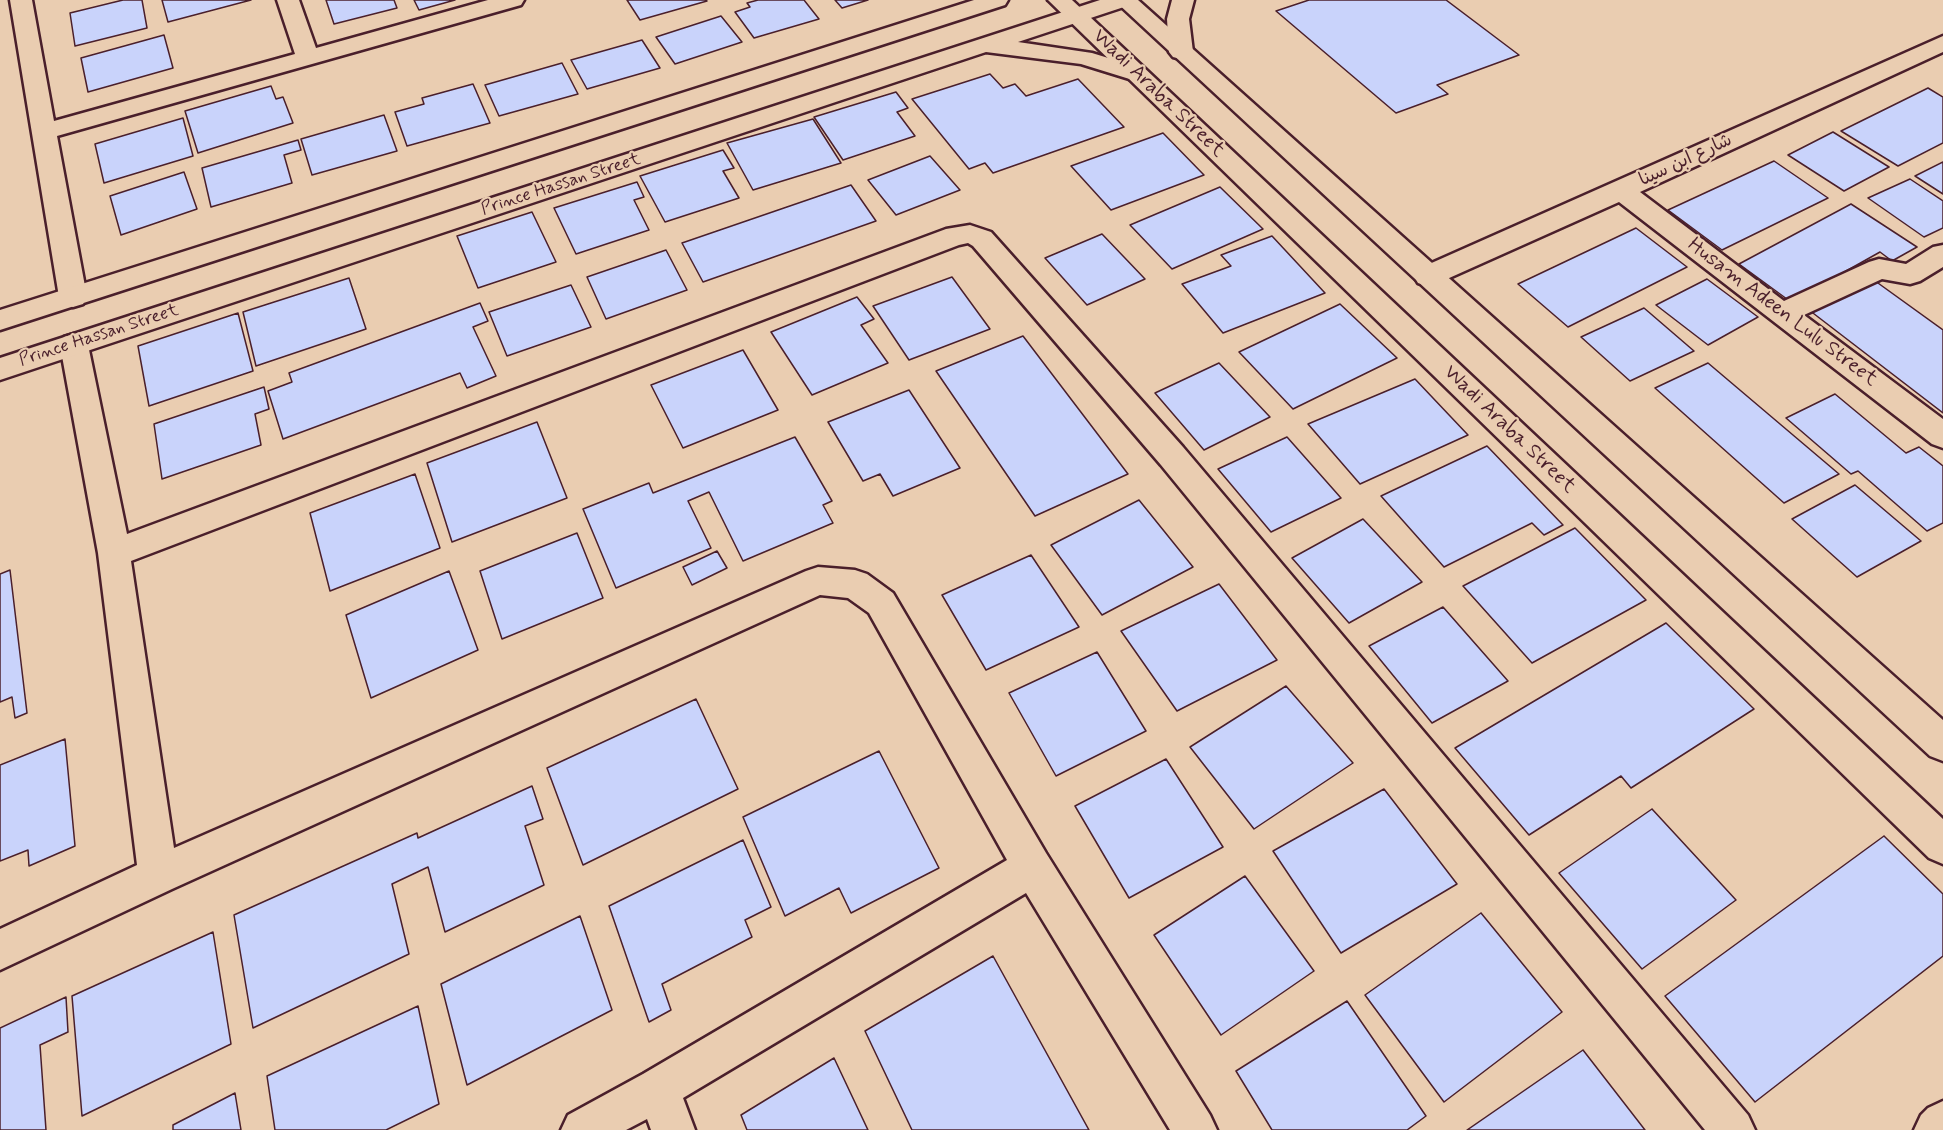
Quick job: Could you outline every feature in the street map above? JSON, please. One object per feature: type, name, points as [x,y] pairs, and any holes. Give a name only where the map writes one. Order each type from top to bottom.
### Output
[{"type":"street","points":[[21,0],[73,297]]},
{"type":"street","points":[[288,0],[308,58]]},
{"type":"street","points":[[44,132],[513,0]]},
{"type":"street","points":[[0,321],[949,8],[997,0]]},
{"type":"street","points":[[1123,0],[1943,744]]},
{"type":"street","name":"Prince Hassan Street","points":[[0,369],[966,51],[1067,8],[1123,0]]},
{"type":"street","points":[[1181,52],[1178,19],[1183,0]]},
{"type":"street","name":"Wadi Araba Street","points":[[1067,8],[1943,845]]},
{"type":"street","name":"شارع ابن سينا","points":[[1428,276],[1621,191],[1943,43]]},
{"type":"street","points":[[966,51],[1008,47],[1027,49],[1084,58],[1136,74]]},
{"type":"street","name":"Husam Adeen Lulu Street","points":[[1621,191],[1943,436]]},
{"type":"street","points":[[114,553],[955,236],[970,234],[982,239],[1172,456],[1733,1130]]},
{"type":"street","points":[[1783,313],[1879,269],[1910,274],[1943,254]]},
{"type":"street","points":[[74,345],[114,553],[158,875]]},
{"type":"street","points":[[0,950],[158,875],[818,581],[855,584],[881,603],[1032,867],[1195,1130]]},
{"type":"street","points":[[583,1130],[658,1089],[1032,867]]},
{"type":"street","points":[[658,1089],[673,1130]]},
{"type":"street","points":[[1936,1130],[1943,1123]]},
{"type":"building","points":[[123,0],[142,0],[147,28],[75,46],[70,13]]},
{"type":"building","points":[[162,0],[251,0],[168,22]]},
{"type":"building","points":[[326,0],[394,0],[397,8],[334,24]]},
{"type":"building","points":[[414,0],[455,0],[419,10]]},
{"type":"building","points":[[627,0],[706,0],[707,1],[640,20]]},
{"type":"building","points":[[758,0],[804,0],[819,19],[754,38],[735,12],[750,7],[747,3]]},
{"type":"building","points":[[835,0],[868,0],[842,8]]},
{"type":"building","points":[[1309,0],[1446,0],[1519,55],[1437,85],[1448,94],[1396,113],[1276,11]]},
{"type":"building","points":[[721,16],[742,42],[675,64],[656,37]]},
{"type":"building","points":[[164,35],[173,68],[88,92],[81,58]]},
{"type":"building","points":[[642,40],[660,68],[587,89],[571,60]]},
{"type":"building","points":[[562,63],[578,94],[499,116],[485,85]]},
{"type":"building","points":[[990,74],[1003,88],[1015,84],[1026,96],[1078,79],[1124,127],[993,173],[985,163],[969,169],[912,99]]},
{"type":"building","points":[[473,84],[490,123],[407,146],[395,112],[424,104],[422,98]]},
{"type":"building","points":[[271,86],[276,99],[283,97],[293,123],[198,153],[185,111]]},
{"type":"building","points":[[1928,88],[1943,97],[1943,143],[1898,166],[1841,131]]},
{"type":"building","points":[[896,92],[908,108],[897,112],[915,136],[843,160],[814,117]]},
{"type":"building","points":[[384,115],[397,151],[312,175],[301,139]]},
{"type":"building","points":[[183,118],[193,156],[104,183],[95,144]]},
{"type":"building","points":[[813,119],[841,163],[753,190],[727,143]]},
{"type":"building","points":[[1833,132],[1889,167],[1844,191],[1788,155]]},
{"type":"building","points":[[1163,133],[1204,175],[1111,210],[1071,166]]},
{"type":"building","points":[[298,140],[301,150],[284,155],[292,183],[211,207],[202,168]]},
{"type":"building","points":[[723,150],[734,168],[723,171],[739,198],[665,222],[640,176]]},
{"type":"building","points":[[930,156],[960,190],[896,215],[868,180]]},
{"type":"building","points":[[1774,161],[1828,198],[1722,250],[1668,210]]},
{"type":"building","points":[[1943,162],[1943,194],[1915,176]]},
{"type":"building","points":[[184,172],[197,209],[121,235],[110,196]]},
{"type":"building","points":[[1910,179],[1943,201],[1943,228],[1924,237],[1868,198]]},
{"type":"building","points":[[637,182],[644,197],[634,200],[649,230],[576,254],[554,208]]},
{"type":"building","points":[[851,185],[876,221],[703,282],[682,243]]},
{"type":"building","points":[[1220,187],[1263,229],[1172,269],[1130,225]]},
{"type":"building","points":[[1851,204],[1917,247],[1892,261],[1880,252],[1791,302],[1739,264]]},
{"type":"building","points":[[532,212],[556,262],[478,288],[457,236]]},
{"type":"building","points":[[1636,228],[1687,267],[1568,327],[1518,284]]},
{"type":"building","points":[[1102,234],[1145,279],[1087,305],[1045,258]]},
{"type":"building","points":[[1272,236],[1325,293],[1223,333],[1182,284],[1231,266],[1221,255]]},
{"type":"building","points":[[666,250],[687,290],[606,319],[587,277]]},
{"type":"building","points":[[952,277],[990,329],[909,360],[873,306]]},
{"type":"building","points":[[349,278],[366,329],[256,366],[243,312]]},
{"type":"building","points":[[1871,278],[1943,330],[1943,413],[1809,310]]},
{"type":"building","points":[[1707,279],[1758,317],[1708,345],[1656,305]]},
{"type":"building","points":[[571,285],[591,327],[507,356],[489,312]]},
{"type":"building","points":[[857,297],[874,319],[861,325],[888,363],[812,395],[771,332]]},
{"type":"building","points":[[480,303],[488,321],[473,327],[496,376],[467,388],[460,373],[283,439],[268,391],[292,382],[289,373]]},
{"type":"building","points":[[1340,304],[1397,358],[1293,409],[1239,352]]},
{"type":"building","points":[[1644,308],[1694,351],[1630,381],[1581,337]]},
{"type":"building","points":[[238,313],[253,371],[149,406],[138,346]]},
{"type":"building","points":[[1023,336],[1128,474],[1035,516],[936,371]]},
{"type":"building","points":[[743,350],[778,410],[683,448],[651,385]]},
{"type":"building","points":[[1219,363],[1270,417],[1204,450],[1155,393]]},
{"type":"building","points":[[1708,363],[1839,474],[1784,503],[1655,388]]},
{"type":"building","points":[[1415,379],[1468,435],[1360,484],[1308,424]]},
{"type":"building","points":[[264,387],[269,409],[255,414],[261,445],[162,479],[154,424]]},
{"type":"building","points":[[909,390],[960,468],[893,496],[880,474],[863,481],[828,422]]},
{"type":"building","points":[[1835,394],[1906,453],[1919,447],[1943,466],[1943,523],[1927,531],[1858,471],[1851,474],[1786,418]]},
{"type":"building","points":[[537,422],[567,498],[452,542],[427,463]]},
{"type":"building","points":[[795,437],[832,501],[823,505],[833,523],[743,561],[709,492],[688,501],[711,548],[616,588],[583,509],[649,483],[653,493]]},
{"type":"building","points":[[1287,437],[1341,498],[1271,532],[1218,469]]},
{"type":"building","points":[[1487,446],[1563,525],[1544,535],[1532,523],[1444,567],[1381,496]]},
{"type":"building","points":[[415,474],[440,548],[330,591],[310,513]]},
{"type":"building","points":[[1855,485],[1921,541],[1857,577],[1792,519]]},
{"type":"building","points":[[1139,500],[1193,567],[1102,615],[1051,545]]},
{"type":"building","points":[[1363,519],[1422,582],[1349,623],[1292,558]]},
{"type":"building","points":[[1575,528],[1646,600],[1532,663],[1463,586]]},
{"type":"building","points":[[577,533],[603,598],[502,639],[480,571]]},
{"type":"building","points":[[717,551],[727,568],[692,585],[683,567]]},
{"type":"building","points":[[1031,555],[1079,627],[986,670],[942,595]]},
{"type":"building","points":[[10,570],[27,713],[15,718],[12,697],[0,702],[0,574]]},
{"type":"building","points":[[449,571],[478,650],[371,698],[346,615]]},
{"type":"building","points":[[1219,584],[1277,660],[1177,711],[1121,631]]},
{"type":"building","points":[[1443,607],[1508,681],[1432,723],[1369,646]]},
{"type":"building","points":[[1666,623],[1754,709],[1631,788],[1621,776],[1529,835],[1455,748]]},
{"type":"building","points":[[1097,652],[1146,731],[1056,776],[1009,693]]},
{"type":"building","points":[[1286,686],[1353,763],[1254,829],[1190,747]]},
{"type":"building","points":[[696,699],[738,789],[583,865],[547,768]]},
{"type":"building","points":[[65,739],[75,846],[29,866],[28,850],[0,861],[0,765]]},
{"type":"building","points":[[879,751],[939,868],[851,913],[839,888],[785,916],[743,817]]},
{"type":"building","points":[[1166,759],[1223,847],[1129,898],[1075,806]]},
{"type":"building","points":[[532,786],[543,819],[525,826],[544,885],[445,932],[428,867],[392,884],[409,954],[253,1028],[234,915],[417,833],[418,838]]},
{"type":"building","points":[[1384,789],[1457,884],[1341,953],[1273,851]]},
{"type":"building","points":[[1652,809],[1736,900],[1642,969],[1559,873]]},
{"type":"building","points":[[1884,836],[1943,894],[1943,956],[1755,1102],[1665,996]]},
{"type":"building","points":[[743,840],[771,907],[745,920],[752,937],[662,984],[671,1010],[649,1022],[609,906]]},
{"type":"building","points":[[1245,876],[1314,971],[1221,1035],[1154,935]]},
{"type":"building","points":[[1481,913],[1562,1012],[1444,1102],[1365,995]]},
{"type":"building","points":[[580,916],[612,1010],[467,1085],[441,984]]},
{"type":"building","points":[[213,932],[231,1044],[82,1116],[72,996]]},
{"type":"building","points":[[993,956],[1089,1130],[912,1130],[865,1031]]},
{"type":"building","points":[[66,997],[68,1032],[40,1045],[46,1130],[0,1130],[0,1028]]},
{"type":"building","points":[[1347,1001],[1426,1116],[1407,1130],[1272,1130],[1236,1071]]},
{"type":"building","points":[[418,1006],[439,1104],[386,1130],[275,1130],[267,1076]]},
{"type":"building","points":[[1583,1050],[1645,1130],[1467,1130]]},
{"type":"building","points":[[834,1058],[868,1130],[747,1130],[741,1115]]},
{"type":"building","points":[[235,1093],[241,1130],[173,1130],[173,1125]]}]
